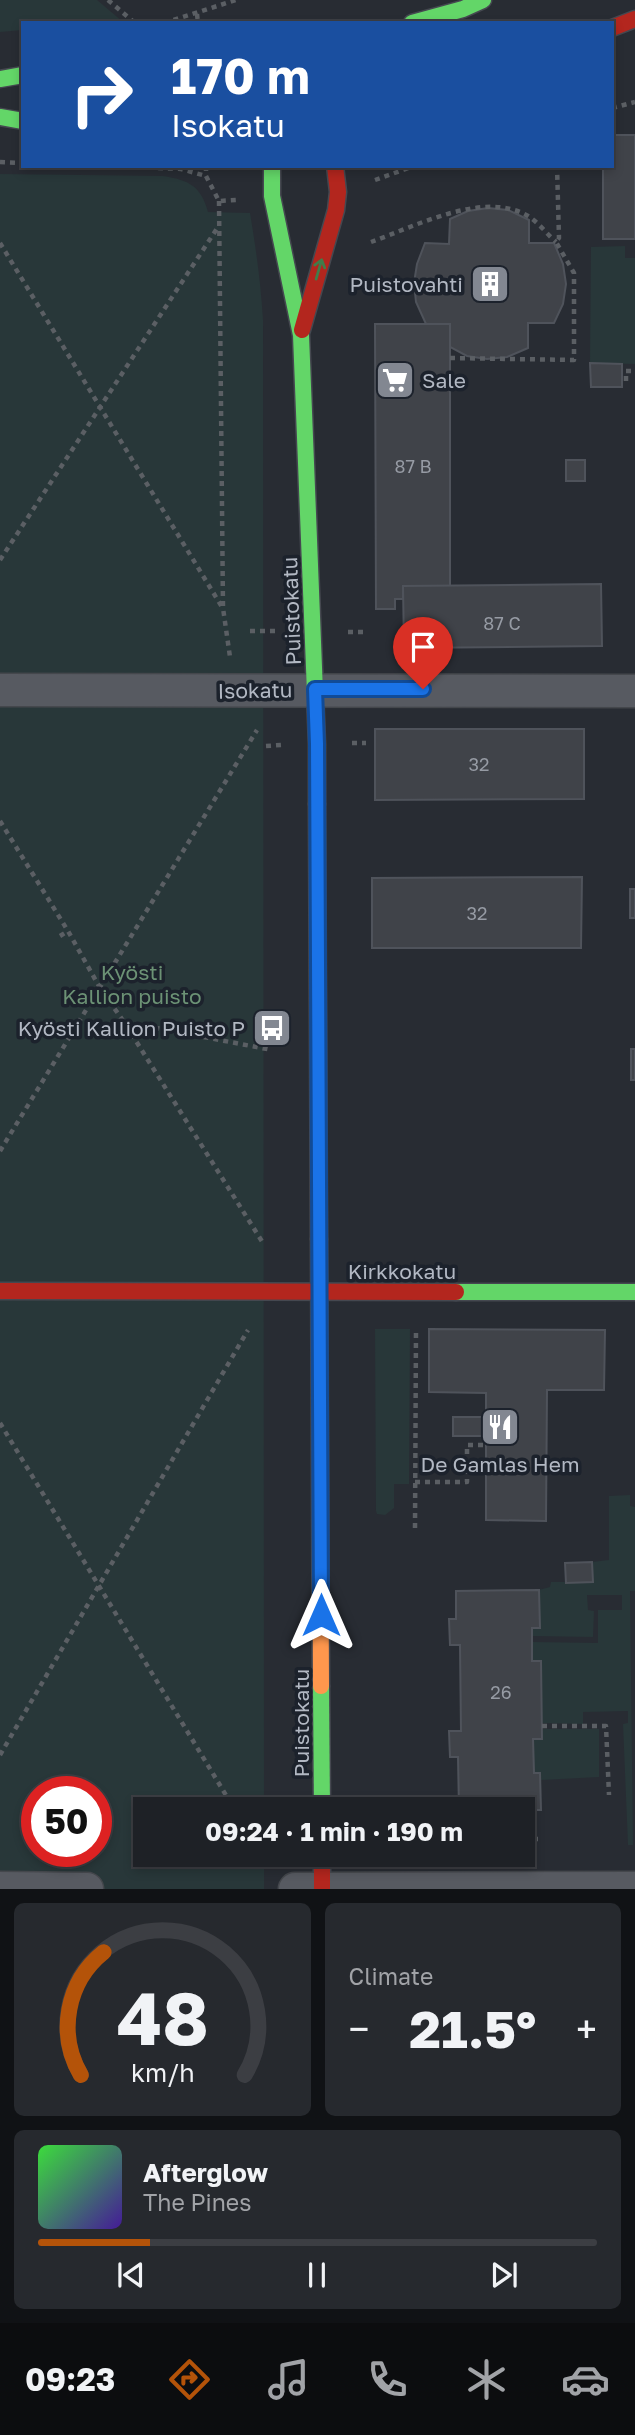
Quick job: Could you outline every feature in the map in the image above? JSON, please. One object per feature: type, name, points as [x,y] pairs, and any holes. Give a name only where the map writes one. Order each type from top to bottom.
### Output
[{"type":"main road","points":[[419,21],[463,9],[483,0]]},
{"type":"main road","points":[[614,27],[635,19]]},
{"type":"main road","points":[[0,79],[21,75]]},
{"type":"main road","points":[[0,117],[21,121]]},
{"type":"main road","name":"Puistokatu","points":[[272,168],[272,196],[301,335],[317,744],[322,1797]]},
{"type":"main road","name":"Puistokatu","points":[[301,335],[336,210],[338,192],[335,168]]},
{"type":"main road","name":"Kirkkokatu","points":[[0,1291],[635,1292]]},
{"type":"main road","points":[[313,1889],[319,1867]]},
{"type":"street","name":"Isokatu","points":[[0,690],[635,691]]},
{"type":"street","points":[[0,1888],[87,1889]]},
{"type":"street","points":[[313,1889],[635,1888]]},
{"type":"path","points":[[110,1],[133,21]]},
{"type":"path","points":[[171,21],[233,1]]},
{"type":"path","points":[[197,14],[198,21]]},
{"type":"path","points":[[614,107],[635,102]]},
{"type":"path","points":[[0,162],[21,163]]},
{"type":"path","points":[[160,168],[181,169],[206,176],[206,168]]},
{"type":"path","points":[[556,243],[559,238],[557,168]]},
{"type":"path","points":[[219,201],[223,608],[228,643]]},
{"type":"path","points":[[371,242],[467,209],[488,205],[507,207],[530,217],[556,243],[574,273],[574,360],[450,358]]},
{"type":"path","points":[[0,560],[219,225]]},
{"type":"path","points":[[0,243],[223,608]]},
{"type":"path","points":[[626,381],[626,371],[635,371]]},
{"type":"path","points":[[0,1151],[257,730]]},
{"type":"path","points":[[0,821],[100,988],[263,1243]]},
{"type":"path","points":[[60,936],[68,931]]},
{"type":"path","points":[[124,1022],[272,1050]]},
{"type":"path","points":[[62,1031],[70,1037]]},
{"type":"path","points":[[415,1528],[416,1321]]},
{"type":"path","points":[[0,1755],[253,1322]]},
{"type":"path","points":[[0,1423],[227,1797]]},
{"type":"path","points":[[415,1482],[467,1482],[467,1445],[486,1445]]},
{"type":"path","points":[[542,1726],[606,1726],[609,1796]]},
{"type":"path","points":[[535,1839],[542,1839]]},
{"type":"green space","points":[[0,0],[97,0],[122,21],[21,21],[21,30],[0,32]]},
{"type":"green space","name":"Kyösti Kallion puisto","points":[[0,174],[163,176],[187,182],[198,190],[208,212],[250,213],[263,320],[264,1797],[133,1797],[133,1867],[264,1867],[264,1889],[0,1889]]},
{"type":"green space","points":[[625,246],[625,258],[635,258],[635,364],[590,363],[591,247]]},
{"type":"green space","points":[[375,1329],[410,1329],[409,1484],[394,1484],[394,1508],[385,1515],[377,1514],[376,1511]]},
{"type":"green space","points":[[630,1495],[630,1506],[635,1507],[635,1591],[630,1591],[633,1845],[628,1845],[623,1724],[628,1723],[628,1711],[583,1712],[583,1724],[542,1723],[541,1661],[532,1661],[532,1642],[598,1643],[598,1610],[622,1610],[622,1595],[587,1595],[588,1610],[594,1611],[593,1637],[532,1636],[532,1628],[540,1628],[539,1590],[550,1587],[551,1582],[592,1582],[592,1562],[609,1560],[609,1496]]},
{"type":"green space","points":[[541,1729],[599,1729],[599,1777],[541,1780],[540,1773],[534,1773],[533,1739],[542,1739]]},
{"type":"building","points":[[614,135],[635,135],[635,239],[603,239],[603,168],[614,168]]},
{"type":"building","name":"Puistovahti","points":[[488,208],[508,210],[529,220],[529,243],[554,243],[563,264],[566,284],[563,304],[554,323],[528,323],[528,348],[507,357],[487,359],[467,356],[450,347],[450,324],[426,324],[416,302],[414,283],[417,264],[425,243],[449,244],[450,219],[468,211]]},
{"type":"building","points":[[375,324],[450,324],[450,586],[403,586],[403,599],[395,599],[395,609],[376,609]]},
{"type":"building","points":[[590,363],[622,364],[622,387],[591,387]]},
{"type":"building","points":[[566,460],[585,460],[585,481],[566,481]]},
{"type":"building","points":[[601,584],[602,646],[404,648],[403,586]]},
{"type":"building","points":[[375,729],[584,729],[584,799],[375,800]]},
{"type":"building","points":[[582,877],[581,948],[372,948],[372,878]]},
{"type":"building","points":[[630,889],[635,889],[635,918],[630,918]]},
{"type":"building","points":[[631,1049],[635,1049],[635,1080],[631,1080]]},
{"type":"building","name":"De Gamlas Hem","points":[[429,1329],[605,1330],[604,1390],[547,1390],[546,1521],[486,1520],[486,1436],[453,1436],[453,1417],[486,1417],[486,1393],[429,1392]]},
{"type":"building","points":[[592,1562],[593,1582],[566,1583],[565,1563]]},
{"type":"building","points":[[539,1590],[540,1628],[532,1628],[532,1661],[541,1661],[542,1739],[533,1739],[534,1773],[540,1773],[541,1810],[535,1810],[535,1797],[459,1797],[458,1757],[450,1757],[449,1731],[461,1731],[460,1645],[450,1645],[449,1619],[456,1619],[456,1591]]},
{"type":"traffic: fast","points":[[419,21],[463,9],[483,0]]},
{"type":"traffic: fast","points":[[0,79],[21,75]]},
{"type":"traffic: fast","points":[[0,117],[21,121]]},
{"type":"traffic: fast","points":[[272,168],[272,196],[301,335],[317,804]]},
{"type":"traffic: fast","points":[[456,1292],[635,1292]]},
{"type":"traffic: fast","points":[[321,1686],[322,1797]]},
{"type":"traffic: slow","points":[[319,1239],[321,1686]]},
{"type":"traffic: jam","points":[[614,27],[635,19]]},
{"type":"traffic: jam","points":[[302,330],[336,210],[338,192],[335,168]]},
{"type":"traffic: jam","points":[[317,804],[319,1239]]},
{"type":"traffic: jam","points":[[0,1291],[456,1292]]},
{"type":"traffic: jam","points":[[322,1867],[322,1889]]},
{"type":"place","name":"Puistovahti","points":[[490,284]]},
{"type":"place","name":"Sale","points":[[395,380]]},
{"type":"place","name":"Kyösti Kallion Puisto P","points":[[272,1028]]},
{"type":"place","name":"De Gamlas Hem","points":[[500,1427]]},
{"type":"route","points":[[321,1615],[315,689],[423,689]]}]
